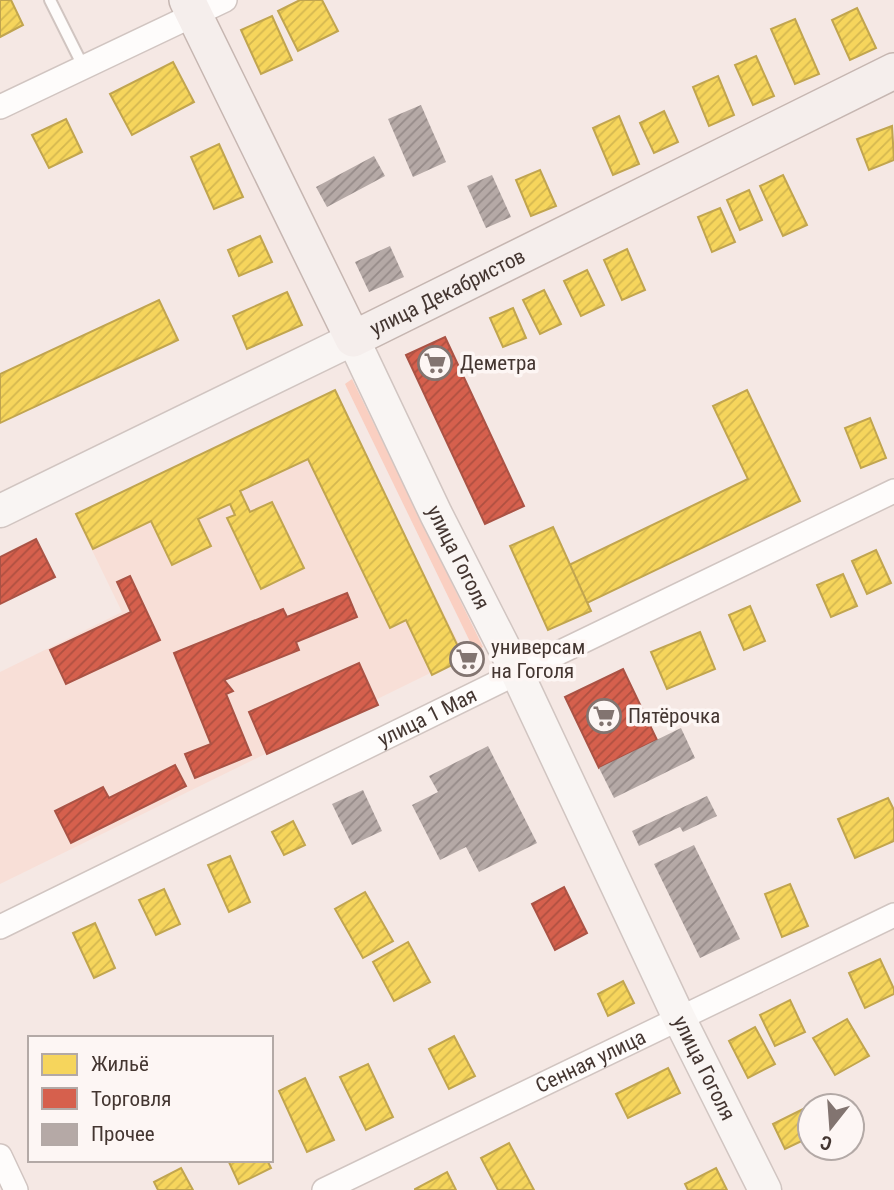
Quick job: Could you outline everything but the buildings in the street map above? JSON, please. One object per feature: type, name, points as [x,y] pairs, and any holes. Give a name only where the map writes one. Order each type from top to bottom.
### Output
[{"type":"main road","name":"улица Гоголя","points":[[190,8],[353,339]]},
{"type":"main road","name":"улица Декабристов","points":[[353,339],[894,71]]},
{"type":"street","points":[[0,107],[84,68],[190,8],[225,0]]},
{"type":"street","name":"улица Декабристов","points":[[0,511],[353,339]]},
{"type":"street","name":"улица Гоголя","points":[[353,339],[436,514],[517,673],[680,1020],[765,1190]]},
{"type":"street","name":"улица 1 Мая","points":[[0,927],[894,491]]},
{"type":"street","name":"Сенная улица","points":[[324,1190],[894,915]]},
{"type":"street","points":[[0,1156],[16,1190]]},
{"type":"lane","points":[[50,0],[84,68]]},
{"type":"shaded area","points":[[352,379],[483,647],[475,652],[345,384]]},
{"type":"shaded area","points":[[334,391],[465,656],[0,884],[0,672],[122,612],[76,517]]},
{"type":"place","name":"Деметра","points":[[435,363]]},
{"type":"place","name":"универсам на Гоголя","points":[[467,659]]},
{"type":"place","name":"Пятёрочка","points":[[604,716]]}]
